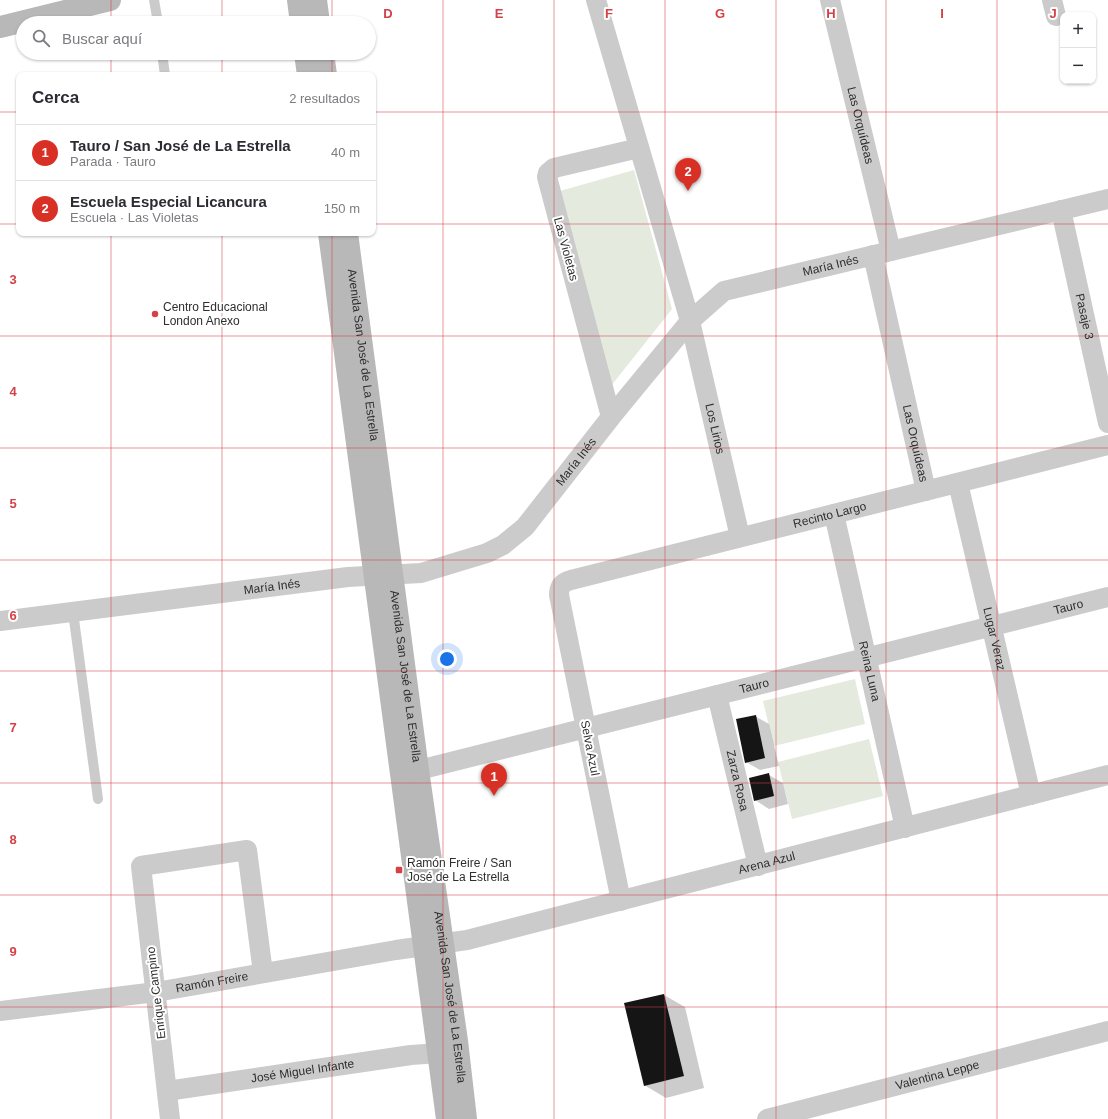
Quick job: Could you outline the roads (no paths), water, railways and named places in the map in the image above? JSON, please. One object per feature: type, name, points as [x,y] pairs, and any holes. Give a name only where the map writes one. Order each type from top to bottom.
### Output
[{"type":"main road","points":[[45,16],[110,0]]},
{"type":"main road","points":[[298,0],[300,16]]},
{"type":"main road","points":[[316,0],[318,16]]},
{"type":"main road","points":[[0,27],[16,23]]},
{"type":"main road","points":[[306,60],[308,72]]},
{"type":"main road","points":[[324,60],[326,72]]},
{"type":"main road","name":"Avenida San José de La Estrella","points":[[329,236],[384,575]]},
{"type":"main road","name":"Avenida San José de La Estrella","points":[[347,236],[384,575],[409,772],[433,944],[466,1119]]},
{"type":"main road","name":"Avenida San José de La Estrella","points":[[433,944],[439,1053],[447,1119]]},
{"type":"street","points":[[596,0],[690,321]]},
{"type":"street","name":"Las Orquídeas","points":[[830,0],[882,253],[926,491]]},
{"type":"street","name":"Las Violetas","points":[[611,418],[547,177],[548,172],[554,168],[639,148]]},
{"type":"street","name":"María Inés","points":[[0,621],[348,577],[421,573],[487,553],[515,537],[526,527],[611,418],[690,321],[724,291],[1108,199]]},
{"type":"street","name":"Pasaje 3","points":[[1061,210],[1108,423]]},
{"type":"street","name":"Los Lirios","points":[[690,321],[740,537]]},
{"type":"street","name":"Recinto Largo","points":[[559,595],[559,590],[566,581],[1108,445]]},
{"type":"street","name":"Lugar Veraz","points":[[958,483],[1031,795]]},
{"type":"street","name":"Reina Luna","points":[[834,514],[905,828]]},
{"type":"street","name":"Selva Azul","points":[[559,595],[621,901]]},
{"type":"street","name":"Tauro","points":[[409,772],[1108,597]]},
{"type":"street","name":"Zarza Rosa","points":[[718,695],[758,866]]},
{"type":"street","name":"Arena Azul","points":[[433,944],[467,940],[1108,775]]},
{"type":"street","name":"Enrique Campino","points":[[170,1119],[141,866],[247,850],[263,973]]},
{"type":"street","name":"Ramón Freire","points":[[0,1011],[156,992],[433,944]]},
{"type":"street","name":"Valentina Leppe","points":[[767,1119],[1108,1031]]},
{"type":"street","name":"José Miguel Infante","points":[[167,1091],[410,1055],[439,1053]]},
{"type":"lane","points":[[154,0],[157,16]]},
{"type":"lane","points":[[163,60],[165,72]]},
{"type":"lane","points":[[73,612],[98,799]]},
{"type":"place","name":"Escuela Especial Licancura","points":[[688,191]]},
{"type":"place","name":"Centro Educacional London Anexo","points":[[155,314]]},
{"type":"place","name":"Tauro / San José de La Estrella","points":[[494,796]]},
{"type":"place","name":"Ramón Freire / San José de La Estrella","points":[[399,870]]}]
